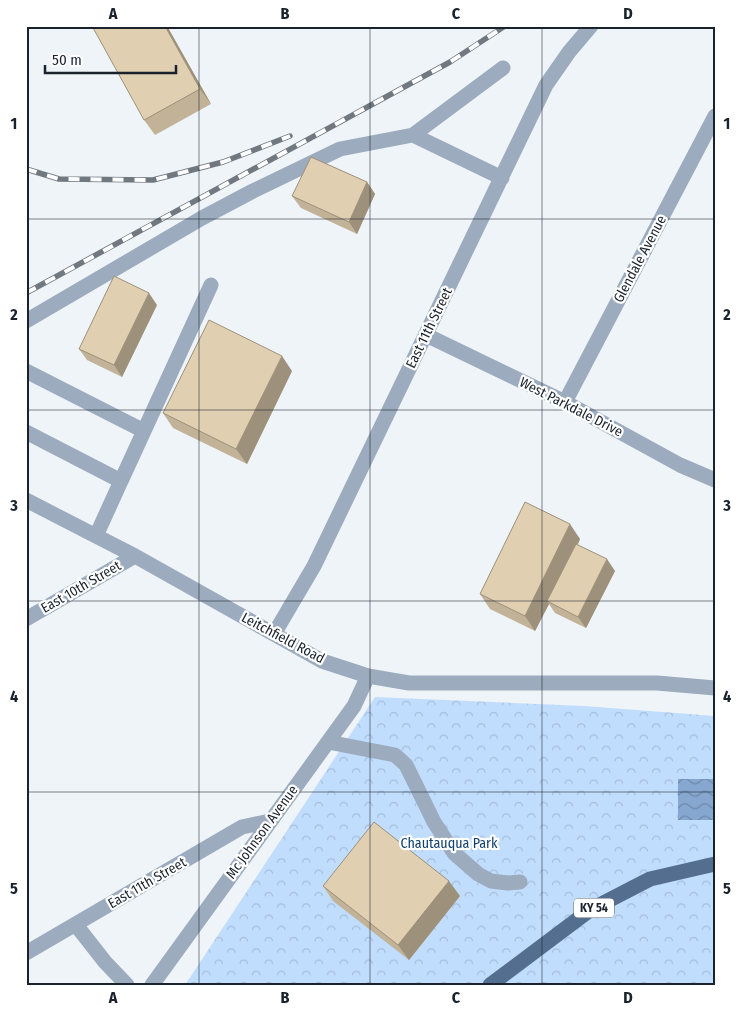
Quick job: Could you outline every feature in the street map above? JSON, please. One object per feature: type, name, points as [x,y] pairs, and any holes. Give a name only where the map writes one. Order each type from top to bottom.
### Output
[{"type":"main road","name":"KY 54","points":[[490,985],[590,910],[650,879],[715,864]]},
{"type":"street","name":"East 11th Street","points":[[274,634],[314,566],[546,85],[569,52],[591,26]]},
{"type":"street","points":[[26,321],[253,190],[340,149],[413,135],[503,68]]},
{"type":"street","name":"Glendale Avenue","points":[[564,402],[715,116]]},
{"type":"street","points":[[413,135],[502,178]]},
{"type":"street","points":[[96,536],[211,285]]},
{"type":"street","name":"West Parkdale Drive","points":[[426,335],[564,402],[680,465],[715,480]]},
{"type":"street","points":[[26,371],[144,431]]},
{"type":"street","points":[[26,432],[121,481]]},
{"type":"street","name":"Leitchfield Road","points":[[26,500],[136,556],[322,660],[368,676],[409,683],[657,683],[715,688]]},
{"type":"street","name":"East 10th Street","points":[[26,619],[136,556]]},
{"type":"street","name":"Mc Johnson Avenue","points":[[152,985],[354,706],[368,676]]},
{"type":"street","points":[[328,742],[395,755],[406,765],[434,822],[454,853],[478,874],[491,881],[520,882]]},
{"type":"street","name":"East 11th Street","points":[[26,953],[242,827],[270,821]]},
{"type":"street","points":[[76,925],[105,962],[127,985]]},
{"type":"green space","name":"Chautauqua Park","points":[[375,697],[584,706],[715,716],[715,985],[185,985]]},
{"type":"water","points":[[678,779],[715,779],[715,820],[678,820]]},
{"type":"building","points":[[92,26],[165,26],[200,89],[144,120]]},
{"type":"building","points":[[311,157],[367,182],[349,222],[292,196]]},
{"type":"building","points":[[114,276],[149,293],[114,365],[79,349]]},
{"type":"building","points":[[209,320],[282,356],[236,449],[163,413]]},
{"type":"building","points":[[525,502],[570,524],[525,616],[480,594]]},
{"type":"building","points":[[576,544],[607,559],[578,617],[547,601]]},
{"type":"building","points":[[374,822],[449,881],[398,945],[323,886]]},
{"type":"railway","points":[[26,293],[450,62],[505,26]]},
{"type":"railway","points":[[26,169],[59,179],[153,180],[223,162],[290,136]]}]
